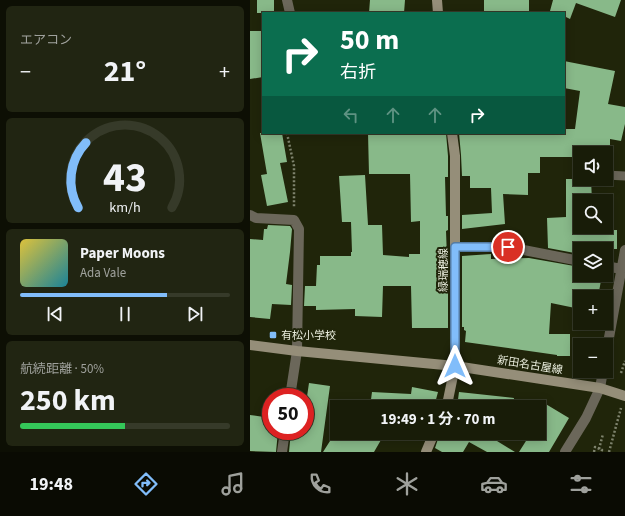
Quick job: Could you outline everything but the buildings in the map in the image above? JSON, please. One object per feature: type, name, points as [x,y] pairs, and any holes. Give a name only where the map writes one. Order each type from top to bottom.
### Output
[{"type":"main road","points":[[437,0],[438,12]]},
{"type":"main road","name":"緑瑞穂線","points":[[448,400],[455,366],[455,156],[452,134]]},
{"type":"main road","name":"新田名古屋線","points":[[250,345],[455,366],[600,388],[625,396]]},
{"type":"main road","points":[[426,452],[431,440]]},
{"type":"street","points":[[288,0],[290,12]]},
{"type":"street","points":[[250,215],[256,218],[294,220],[299,230],[297,351],[291,388]]},
{"type":"street","points":[[455,247],[508,247],[573,259]]},
{"type":"street","points":[[609,338],[625,250]]},
{"type":"street","points":[[613,267],[621,268]]},
{"type":"street","points":[[565,452],[586,418],[600,388],[602,378]]},
{"type":"street","points":[[282,452],[284,440]]},
{"type":"lane","points":[[613,175],[625,176]]},
{"type":"path","points":[[287,134],[294,166],[294,220]]},
{"type":"path","points":[[622,373],[625,361]]},
{"type":"path","points":[[609,452],[620,411]]},
{"type":"path","points":[[601,452],[602,450],[599,449],[603,434]]},
{"type":"path","points":[[594,452],[595,447],[599,449]]},
{"type":"place","name":"有松小学校","points":[[273,335]]},
{"type":"route","points":[[455,366],[455,247],[508,247]]}]
